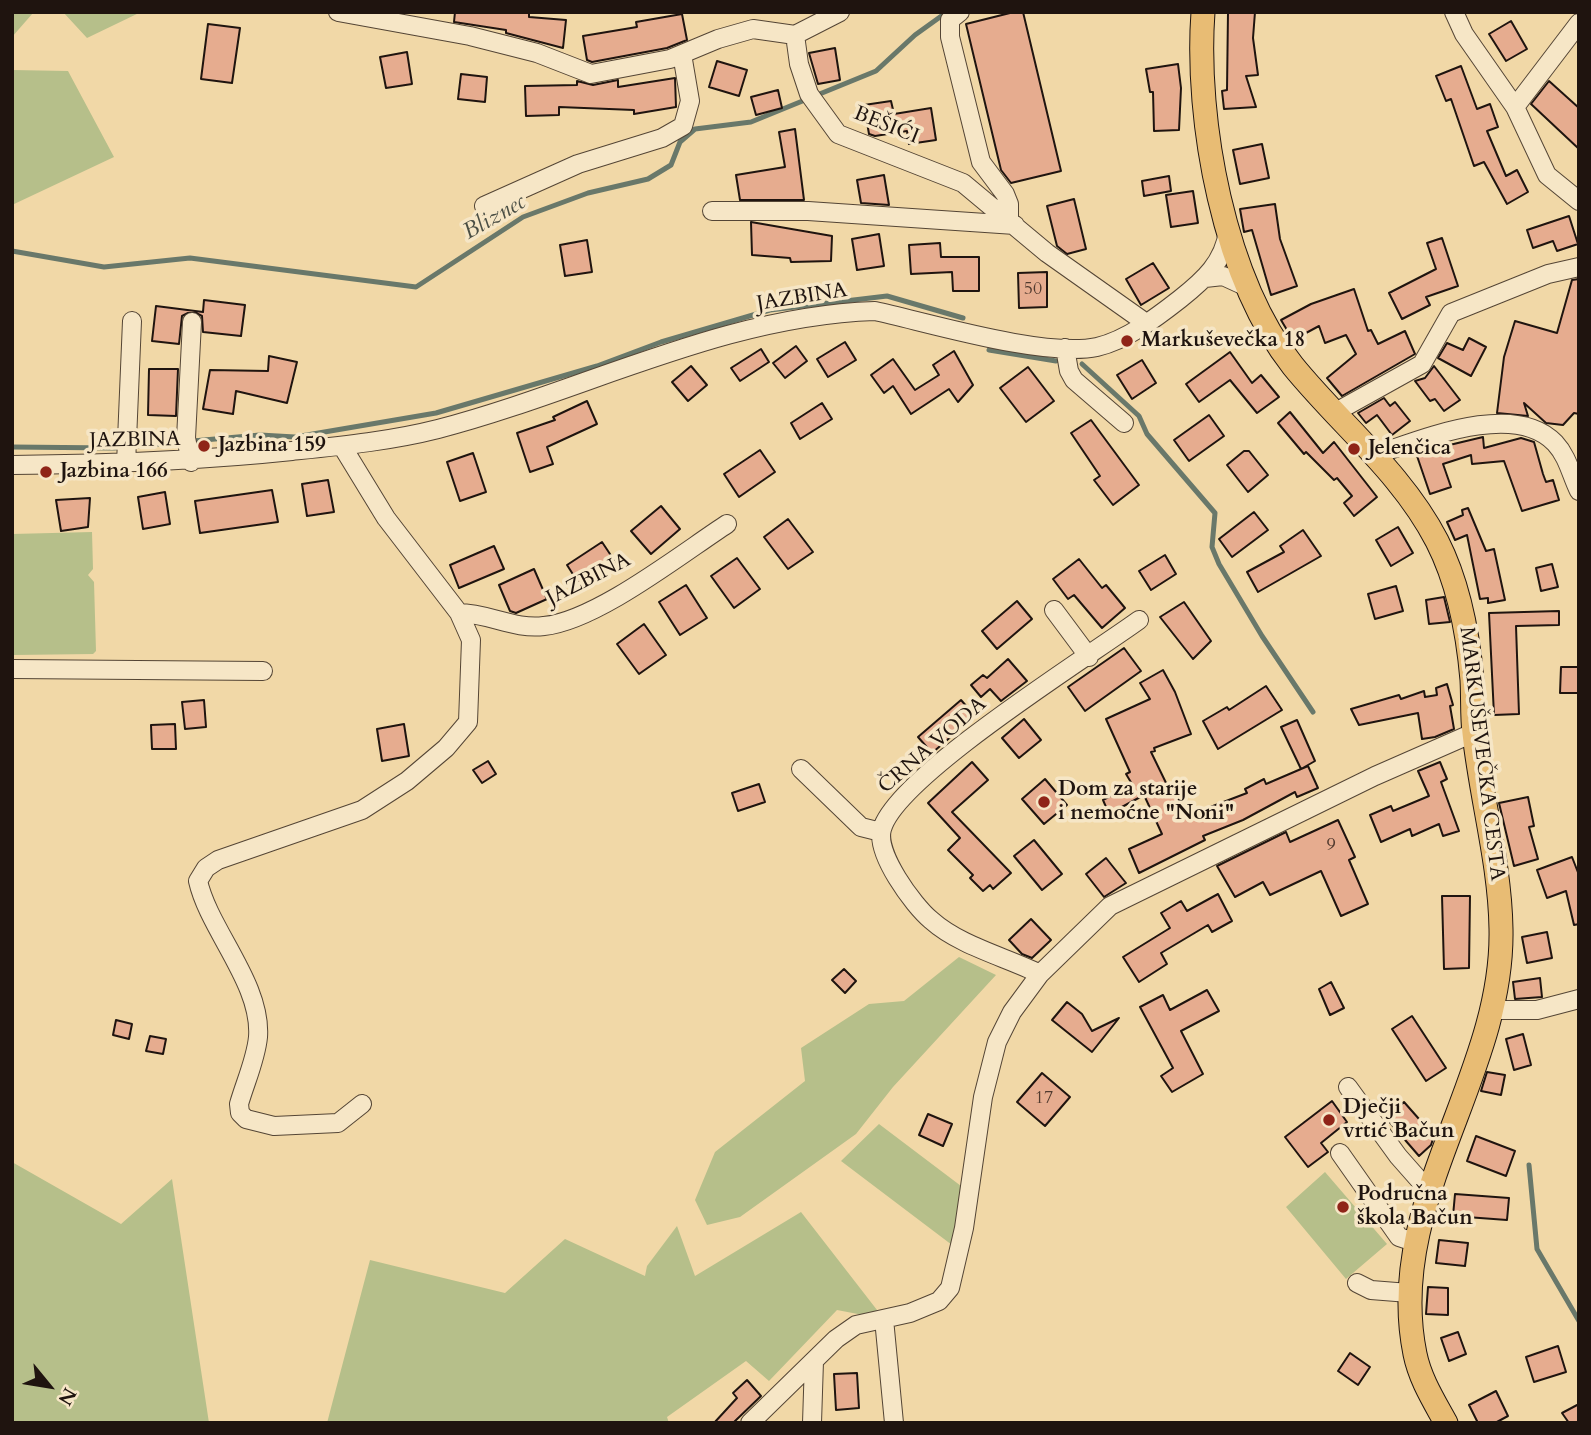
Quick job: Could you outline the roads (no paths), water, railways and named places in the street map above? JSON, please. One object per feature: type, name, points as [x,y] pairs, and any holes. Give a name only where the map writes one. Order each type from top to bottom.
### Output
[{"type":"main road","name":"MARKUŠEVEČKA CESTA","points":[[1203,12],[1200,48],[1205,115],[1228,228],[1247,287],[1281,349],[1420,512],[1451,574],[1467,632],[1474,733],[1502,928],[1497,995],[1428,1190],[1415,1242],[1409,1293],[1415,1357],[1428,1391],[1447,1423]]},
{"type":"street","points":[[338,12],[470,36],[537,53],[591,74],[670,59],[718,39],[753,29],[795,34],[840,12]]},
{"type":"street","points":[[712,211],[808,211],[1012,222],[1005,194],[981,162],[950,37],[950,20],[960,12]]},
{"type":"street","points":[[1454,12],[1464,34],[1515,107],[1547,175],[1579,201]]},
{"type":"street","points":[[1515,107],[1579,23]]},
{"type":"street","name":"BEŠIĆI","points":[[795,34],[799,64],[813,100],[838,134],[963,183],[1047,253],[1146,323]]},
{"type":"street","points":[[484,206],[578,164],[662,138],[683,125],[690,100],[682,54]]},
{"type":"street","name":"JAZBINA","points":[[12,465],[188,450],[342,446],[437,429],[692,345],[756,327],[857,312],[875,311],[996,339],[1065,348],[1100,346],[1146,323],[1205,278],[1224,250],[1228,228]]},
{"type":"street","points":[[1334,413],[1422,364],[1451,313],[1548,274],[1579,267]]},
{"type":"street","points":[[1205,278],[1223,276],[1247,287]]},
{"type":"street","points":[[125,454],[132,321]]},
{"type":"street","points":[[188,450],[192,323]]},
{"type":"street","points":[[1065,348],[1069,371],[1074,380],[1124,423]]},
{"type":"street","points":[[1375,456],[1469,424],[1529,429],[1544,434],[1555,443],[1566,457],[1579,491]]},
{"type":"street","points":[[342,446],[386,518],[459,613],[471,640],[468,722],[446,748],[407,781],[362,810],[218,860],[206,868],[198,881],[201,894],[235,957],[254,1009],[258,1037],[239,1104],[240,1113],[246,1119],[274,1126],[338,1123],[362,1104]]},
{"type":"street","name":"JAZBINA","points":[[459,613],[477,613],[514,624],[542,627],[565,622],[631,586],[727,524]]},
{"type":"street","points":[[1054,610],[1088,657]]},
{"type":"street","name":"ČRNA VODA","points":[[881,832],[888,815],[919,783],[1007,711],[1139,620]]},
{"type":"street","points":[[12,668],[263,671]]},
{"type":"street","points":[[750,1423],[836,1339],[856,1325],[910,1313],[939,1301],[950,1288],[964,1228],[983,1097],[997,1042],[1012,1012],[1040,974],[1110,906],[1375,776],[1474,733]]},
{"type":"street","points":[[1448,745],[1479,764]]},
{"type":"street","points":[[801,769],[861,827],[881,832],[883,852],[896,876],[931,920],[962,939],[1040,974]]},
{"type":"street","points":[[1493,1010],[1537,1010],[1579,999]]},
{"type":"street","points":[[1348,1087],[1398,1156],[1428,1190]]},
{"type":"street","points":[[1340,1153],[1399,1237],[1415,1242]]},
{"type":"street","points":[[1357,1283],[1371,1290],[1409,1293]]},
{"type":"street","points":[[884,1319],[894,1423]]},
{"type":"street","points":[[812,1423],[814,1361]]},
{"type":"waterway","name":"Bliznec","points":[[12,251],[104,267],[190,258],[416,287],[523,217],[588,193],[648,179],[671,165],[680,142],[695,129],[751,122],[876,71],[915,35],[947,12]]},
{"type":"waterway","points":[[12,447],[114,448],[260,435],[295,437],[436,413],[597,366],[661,342],[770,310],[887,296],[963,318]]},
{"type":"waterway","points":[[989,350],[1056,361]]},
{"type":"waterway","points":[[1082,364],[1139,416],[1147,434],[1215,513],[1212,547],[1219,564],[1262,636],[1313,712]]},
{"type":"waterway","points":[[1529,1165],[1537,1249],[1579,1321]]},
{"type":"place","name":"Markuševečka 18","points":[[1127,341]]},
{"type":"place","name":"Jazbina 159","points":[[204,446]]},
{"type":"place","name":"Jelenčica","points":[[1354,449]]},
{"type":"place","name":"Jazbina 166","points":[[46,472]]},
{"type":"place","name":"Dom za starije i nemoćne \"Noni\"","points":[[1044,802]]},
{"type":"place","name":"Dječji vrtić Bačun","points":[[1329,1120]]},
{"type":"place","name":"Područna škola Bačun","points":[[1343,1207]]}]
